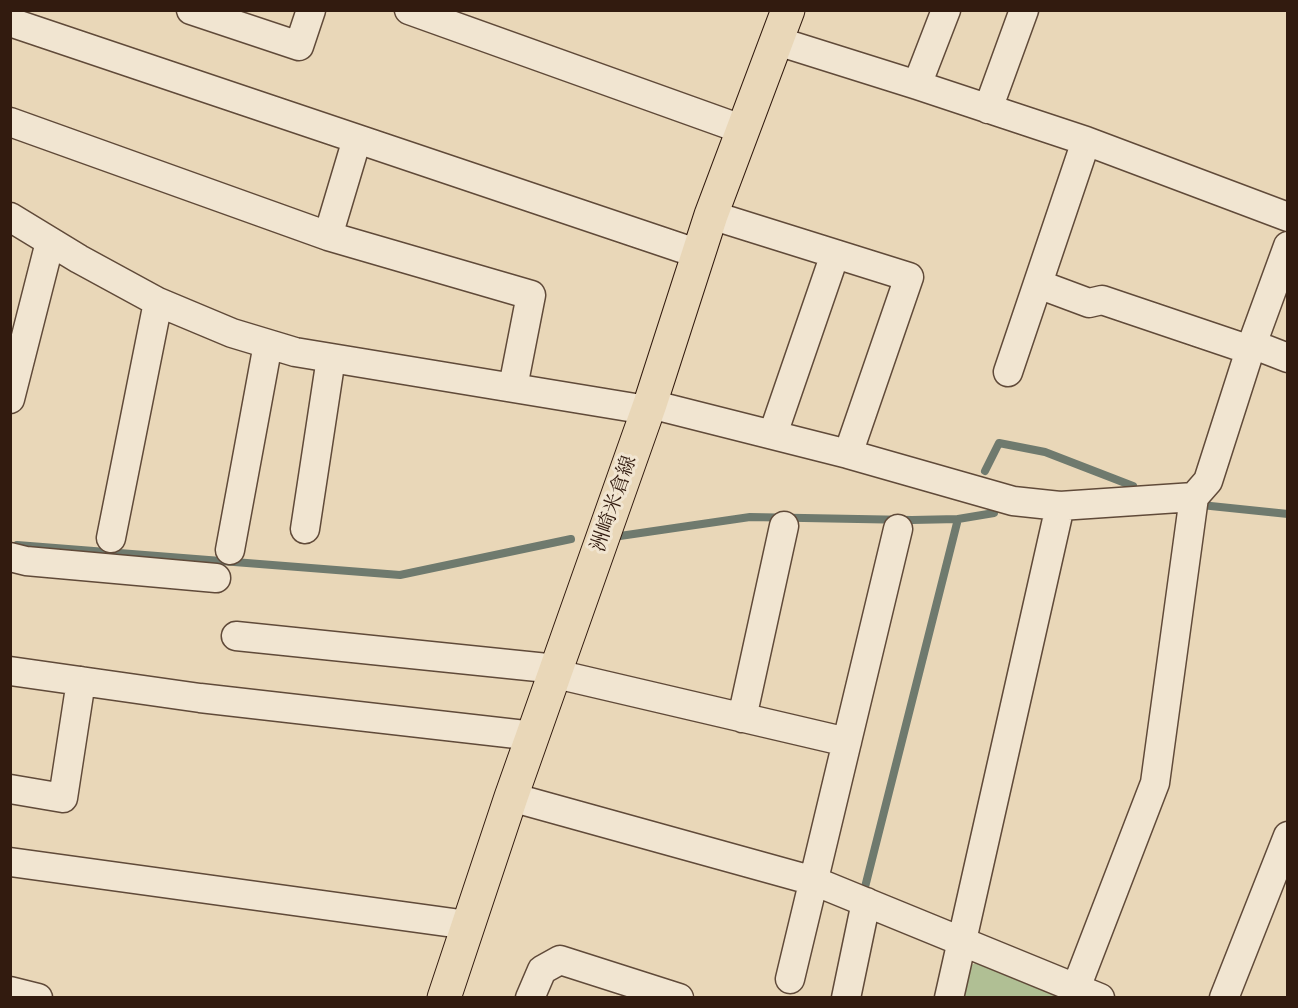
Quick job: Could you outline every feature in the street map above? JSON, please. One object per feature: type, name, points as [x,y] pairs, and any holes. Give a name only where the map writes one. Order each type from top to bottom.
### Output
[{"type":"main road","name":"洲崎米倉線","points":[[444,998],[511,798],[648,407],[711,215],[788,10]]},
{"type":"street","points":[[202,12],[299,46],[311,10]]},
{"type":"street","points":[[409,10],[744,130]]},
{"type":"street","points":[[917,85],[946,10]]},
{"type":"street","points":[[988,109],[1024,10]]},
{"type":"street","points":[[10,22],[699,254]]},
{"type":"street","points":[[777,41],[988,109],[1084,149],[1285,216]]},
{"type":"street","points":[[10,122],[328,236],[531,295],[513,387]]},
{"type":"street","points":[[328,236],[357,139]]},
{"type":"street","points":[[1008,372],[1084,149]]},
{"type":"street","points":[[711,215],[909,277],[848,454]]},
{"type":"street","points":[[10,217],[158,302],[232,333],[295,352],[648,407],[773,434],[1013,501],[1060,506],[1194,496]]},
{"type":"street","points":[[10,399],[50,242]]},
{"type":"street","points":[[511,798],[814,880],[1088,993],[1155,783],[1194,496],[1209,481],[1246,347],[1287,246]]},
{"type":"street","points":[[773,434],[835,254]]},
{"type":"street","points":[[1038,284],[1089,303],[1102,300],[1246,347],[1287,357]]},
{"type":"street","points":[[111,538],[158,302]]},
{"type":"street","points":[[230,550],[268,344]]},
{"type":"street","points":[[305,529],[332,358]]},
{"type":"street","points":[[949,998],[1060,506]]},
{"type":"street","points":[[742,718],[784,526]]},
{"type":"street","points":[[790,979],[898,529]]},
{"type":"street","points":[[10,557],[26,561],[216,578]]},
{"type":"street","points":[[236,636],[556,672],[848,742]]},
{"type":"street","points":[[10,671],[200,698],[534,736]]},
{"type":"street","points":[[10,789],[63,798],[81,681]]},
{"type":"street","points":[[1224,998],[1287,836]]},
{"type":"street","points":[[10,862],[468,925]]},
{"type":"street","points":[[846,998],[866,902]]},
{"type":"street","points":[[530,998],[542,970],[560,960],[679,998]]},
{"type":"street","points":[[10,991],[38,998]]},
{"type":"green space","points":[[981,960],[1073,998],[960,998],[966,968]]},
{"type":"waterway","points":[[985,471],[999,443],[1045,452],[1133,486]]},
{"type":"waterway","points":[[1201,505],[1288,514]]},
{"type":"waterway","points":[[958,519],[994,513]]},
{"type":"waterway","points":[[613,537],[750,517],[958,519],[864,891]]},
{"type":"waterway","points":[[17,545],[400,575],[571,539]]}]
